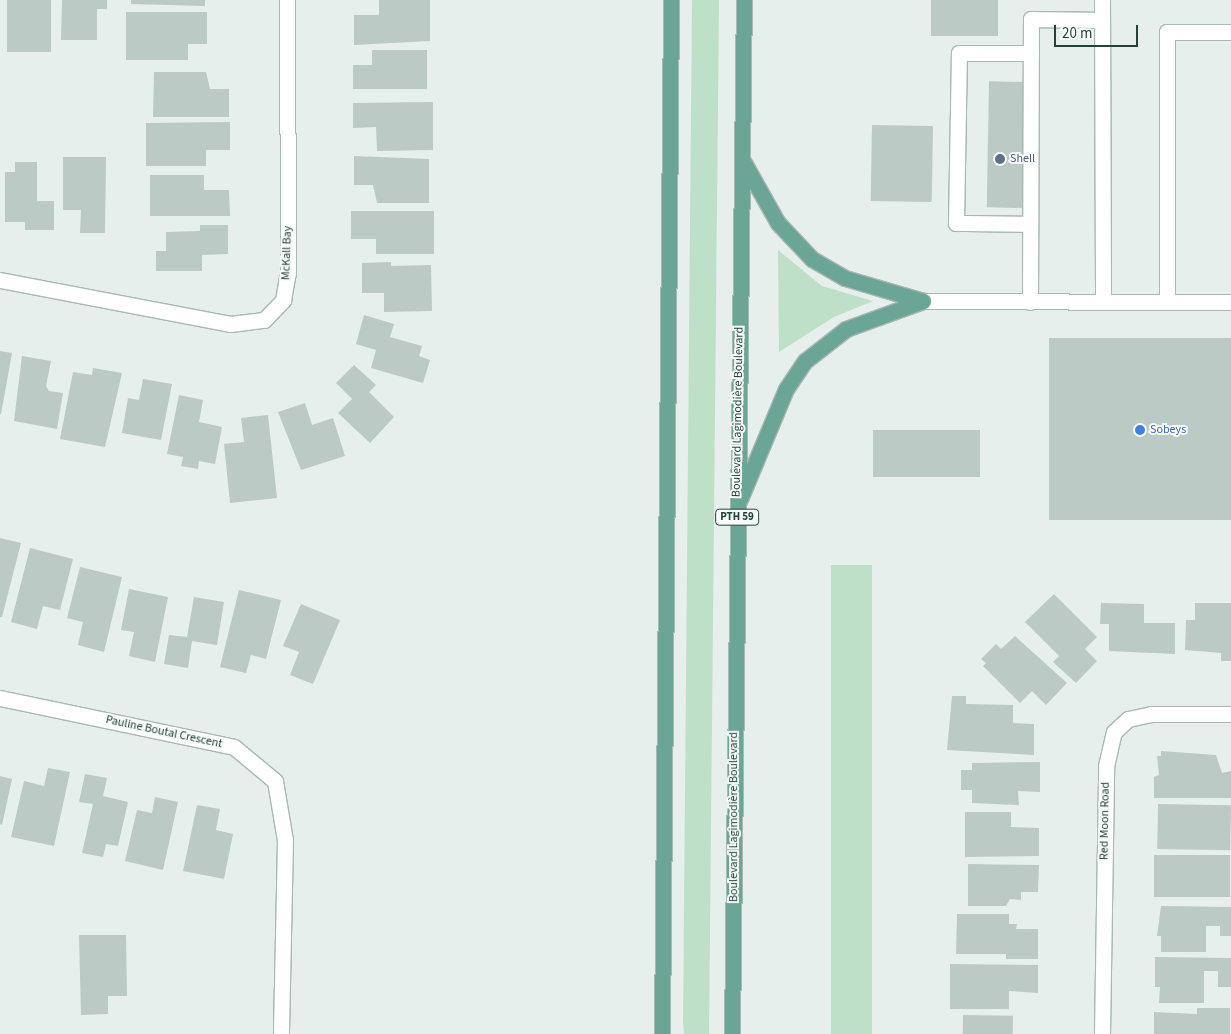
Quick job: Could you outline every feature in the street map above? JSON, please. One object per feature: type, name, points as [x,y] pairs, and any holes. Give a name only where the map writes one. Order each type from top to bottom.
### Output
[{"type":"main road","points":[[662,1034],[671,0]]},
{"type":"main road","name":"Boulevard Lagimodière Boulevard","points":[[732,1034],[744,0]]},
{"type":"main road","points":[[742,160],[778,223],[812,259],[845,278],[923,301]]},
{"type":"main road","points":[[737,508],[786,389],[805,361],[846,329],[923,301]]},
{"type":"street","name":"McKall Bay","points":[[0,280],[230,324],[264,320],[283,300],[288,273],[287,0]]},
{"type":"street","points":[[1102,0],[1103,302]]},
{"type":"street","points":[[1030,302],[1031,19],[1102,20]]},
{"type":"street","points":[[1167,302],[1167,32],[1231,32]]},
{"type":"street","points":[[1030,224],[956,223],[959,53],[1031,53]]},
{"type":"street","points":[[923,301],[1231,302]]},
{"type":"street","name":"Pauline Boutal Crescent","points":[[0,698],[234,747],[274,781],[285,840],[281,1034]]},
{"type":"street","name":"Red Moon Road","points":[[1102,1034],[1106,766],[1114,732],[1128,720],[1151,714],[1231,714]]},
{"type":"green space","points":[[692,0],[719,0],[709,1034],[684,1034],[683,1022]]},
{"type":"green space","points":[[778,250],[822,286],[873,301],[834,317],[779,352]]},
{"type":"green space","points":[[831,565],[872,565],[872,1034],[831,1034]]},
{"type":"building","points":[[7,0],[51,0],[51,52],[7,52]]},
{"type":"building","points":[[62,0],[107,0],[107,9],[97,9],[97,40],[61,40]]},
{"type":"building","points":[[131,0],[205,0],[205,6],[131,4]]},
{"type":"building","points":[[379,0],[430,0],[430,41],[354,45],[354,15],[379,15]]},
{"type":"building","points":[[931,0],[998,0],[998,36],[931,36]]},
{"type":"building","points":[[126,12],[207,12],[207,44],[188,44],[188,60],[126,60]]},
{"type":"building","points":[[372,50],[427,50],[427,89],[353,89],[353,65],[372,65]]},
{"type":"building","points":[[154,72],[206,72],[210,89],[229,89],[229,117],[153,117]]},
{"type":"building","points":[[989,81],[1025,82],[1023,208],[987,207]]},
{"type":"building","points":[[433,102],[433,150],[377,151],[376,127],[353,128],[353,103]]},
{"type":"building","points":[[230,122],[230,150],[206,150],[206,166],[146,166],[146,123]]},
{"type":"building","points":[[872,125],[933,126],[932,202],[871,201]]},
{"type":"building","points":[[354,156],[429,159],[429,203],[377,203],[373,185],[354,185]]},
{"type":"building","points":[[63,157],[106,157],[105,233],[80,233],[81,210],[63,210]]},
{"type":"building","points":[[15,162],[37,162],[37,201],[54,201],[54,230],[25,230],[25,222],[5,222],[5,172],[15,172]]},
{"type":"building","points":[[150,175],[204,175],[204,190],[229,190],[230,216],[150,216]]},
{"type":"building","points":[[351,211],[434,211],[434,254],[376,254],[376,239],[351,239]]},
{"type":"building","points":[[200,225],[228,225],[228,254],[202,255],[202,271],[156,271],[156,251],[166,251],[166,232],[200,231]]},
{"type":"building","points":[[391,262],[391,266],[431,265],[432,311],[384,312],[384,293],[362,293],[362,263]]},
{"type":"building","points":[[364,315],[394,324],[390,337],[422,346],[419,356],[430,360],[423,383],[371,368],[376,350],[356,344]]},
{"type":"building","name":"Sobeys","points":[[1049,338],[1231,338],[1231,520],[1049,520]]},
{"type":"building","points":[[0,351],[12,353],[1,414],[0,414]]},
{"type":"building","points":[[22,356],[51,361],[46,386],[49,391],[63,393],[57,429],[14,421]]},
{"type":"building","points":[[354,365],[376,385],[369,392],[394,417],[370,443],[338,413],[352,399],[336,383]]},
{"type":"building","points":[[93,368],[122,373],[105,447],[60,439],[73,372],[92,375]]},
{"type":"building","points":[[143,379],[172,384],[161,440],[122,433],[128,398],[139,400]]},
{"type":"building","points":[[179,395],[203,400],[199,422],[222,427],[215,464],[199,461],[198,469],[181,466],[183,457],[167,454]]},
{"type":"building","points":[[305,403],[312,425],[333,418],[345,456],[301,470],[278,412]]},
{"type":"building","points":[[268,415],[277,498],[230,503],[224,444],[244,442],[241,418]]},
{"type":"building","points":[[873,430],[980,430],[980,477],[873,477]]},
{"type":"building","points":[[0,538],[21,543],[2,617],[0,617]]},
{"type":"building","points":[[30,548],[73,559],[60,610],[43,606],[37,629],[11,622]]},
{"type":"building","points":[[80,567],[122,577],[104,652],[78,645],[83,622],[67,618]]},
{"type":"building","points":[[129,589],[168,597],[155,662],[129,656],[134,632],[121,630]]},
{"type":"building","points":[[239,590],[281,600],[266,659],[251,655],[246,673],[220,667]]},
{"type":"building","points":[[1054,594],[1097,637],[1085,649],[1097,661],[1076,683],[1053,662],[1059,656],[1025,622]]},
{"type":"building","points":[[194,597],[224,602],[217,645],[192,641],[188,668],[164,664],[169,635],[187,637]]},
{"type":"building","points":[[1101,603],[1144,604],[1144,623],[1175,623],[1175,654],[1109,651],[1109,624],[1100,624]]},
{"type":"building","points":[[1195,603],[1231,603],[1231,661],[1221,661],[1221,653],[1185,650],[1186,620],[1195,620]]},
{"type":"building","points":[[301,604],[340,620],[313,684],[290,675],[299,652],[283,646]]},
{"type":"building","points":[[1015,636],[1067,683],[1046,705],[1032,691],[1020,703],[983,666],[986,663],[981,659],[996,644],[1001,649]]},
{"type":"building","points":[[952,696],[966,696],[966,704],[1013,705],[1013,723],[1034,724],[1034,755],[947,750]]},
{"type":"building","points":[[1161,751],[1216,755],[1222,773],[1231,771],[1231,798],[1154,798],[1154,777],[1159,775],[1157,756],[1161,756]]},
{"type":"building","points":[[1040,762],[1040,792],[1018,791],[1019,805],[972,803],[972,790],[961,790],[961,770],[972,770],[972,763]]},
{"type":"building","points":[[48,768],[70,772],[54,846],[11,837],[24,781],[44,786]]},
{"type":"building","points":[[85,774],[107,778],[103,796],[128,802],[118,846],[106,844],[103,857],[82,853],[93,804],[79,802]]},
{"type":"building","points":[[0,776],[12,779],[2,825],[0,824]]},
{"type":"building","points":[[155,797],[178,802],[163,870],[125,861],[137,810],[152,813]]},
{"type":"building","points":[[1158,804],[1231,805],[1230,850],[1157,849]]},
{"type":"building","points":[[197,805],[220,809],[216,830],[233,834],[224,879],[183,871]]},
{"type":"building","points":[[965,812],[1011,812],[1011,827],[1039,828],[1039,856],[965,857]]},
{"type":"building","points":[[1154,855],[1230,855],[1230,897],[1154,897]]},
{"type":"building","points":[[968,864],[1039,865],[1038,892],[1021,892],[1021,900],[1010,899],[1006,906],[968,906]]},
{"type":"building","points":[[1161,906],[1231,907],[1231,936],[1220,936],[1220,926],[1206,926],[1206,952],[1161,952],[1161,936],[1157,936]]},
{"type":"building","points":[[957,914],[1009,914],[1009,924],[1017,924],[1016,929],[1038,929],[1038,959],[1006,959],[1006,954],[956,954]]},
{"type":"building","points":[[79,935],[126,935],[127,996],[108,996],[108,1014],[81,1015]]},
{"type":"building","points":[[1155,957],[1231,958],[1231,987],[1218,987],[1218,971],[1204,971],[1204,1003],[1159,1003],[1160,987],[1155,987]]},
{"type":"building","points":[[950,964],[1038,965],[1038,993],[1009,991],[1009,1009],[950,1009]]},
{"type":"building","points":[[1197,1008],[1230,1008],[1230,1034],[1154,1034],[1154,1012],[1197,1014]]},
{"type":"building","points":[[963,1015],[1013,1016],[1013,1034],[963,1034]]},
{"type":"place","name":"Shell","points":[[1000,159]]},
{"type":"place","name":"Sobeys","points":[[1140,430]]}]
